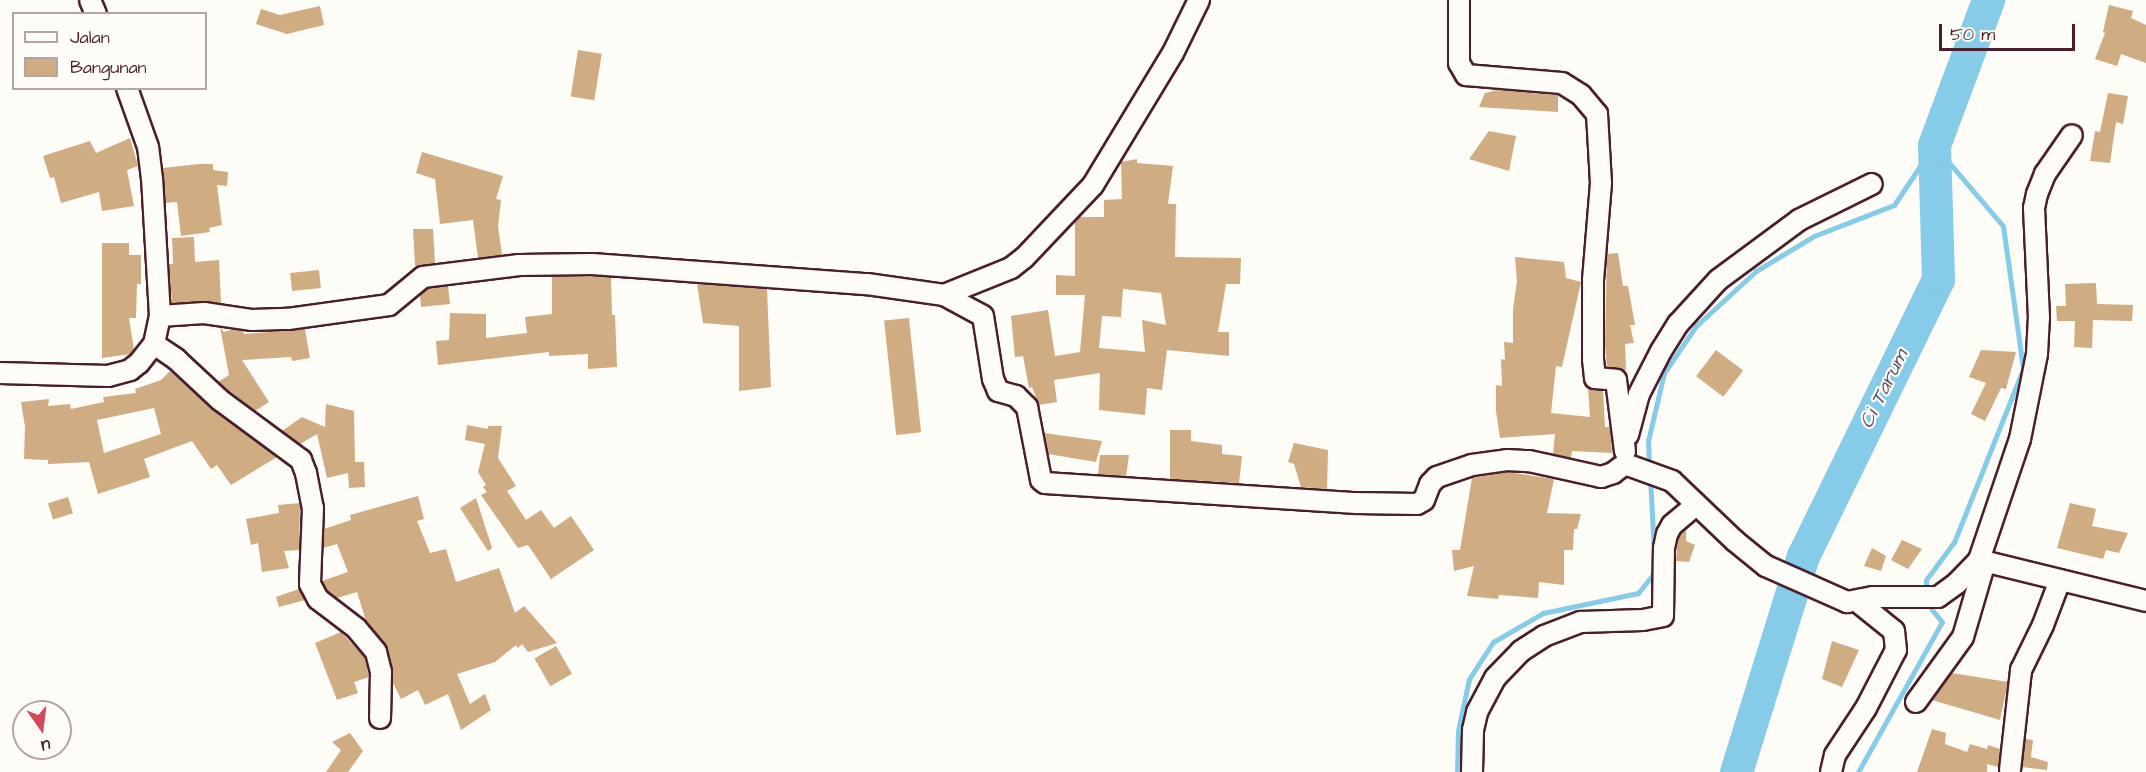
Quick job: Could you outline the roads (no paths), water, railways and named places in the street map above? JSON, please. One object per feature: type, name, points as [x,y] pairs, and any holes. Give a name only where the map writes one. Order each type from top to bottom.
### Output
[{"type":"street","points":[[944,294],[1017,263],[1041,243],[1093,185],[1173,53],[1199,0]]},
{"type":"street","points":[[1459,0],[1459,63],[1467,75],[1562,83],[1581,95],[1597,114],[1600,183],[1593,280],[1595,378],[1616,380],[1627,461]]},
{"type":"street","points":[[0,373],[108,376],[130,370],[140,363],[154,344],[160,316],[155,216],[147,147],[127,90]]},
{"type":"street","points":[[1917,702],[1963,637],[1982,561],[2020,439],[2037,354],[2034,208],[2045,174],[2072,135]]},
{"type":"street","points":[[1627,461],[1631,417],[1661,351],[1678,324],[1718,280],[1799,220],[1872,184]]},
{"type":"street","points":[[160,316],[204,313],[235,319],[276,319],[389,305],[423,278],[519,265],[592,264],[867,284],[944,294],[984,318],[993,380],[998,391],[1017,396],[1027,407],[1041,480],[1045,483],[1356,503],[1417,504],[1424,500],[1430,484],[1437,477],[1472,465],[1507,460],[1529,461],[1601,477],[1627,461]]},
{"type":"street","points":[[154,344],[176,359],[220,400],[301,460],[306,472],[313,508],[310,584],[318,599],[356,628],[376,652],[381,672],[380,718]]},
{"type":"street","points":[[1627,461],[1667,478],[1766,567],[1831,597],[1858,602],[1894,631],[1896,650],[1866,708],[1835,755],[1831,772]]},
{"type":"street","points":[[1472,772],[1473,730],[1477,712],[1495,678],[1521,651],[1544,636],[1581,622],[1652,619],[1664,614],[1664,548],[1667,534],[1672,525],[1696,505]]},
{"type":"street","points":[[1982,561],[2146,601]]},
{"type":"street","points":[[1858,602],[1873,597],[1938,597],[1982,561]]},
{"type":"street","points":[[2010,770],[2021,670],[2043,625],[2060,580]]},
{"type":"waterway","name":"Ci Tarum","points":[[1736,772],[1803,556],[1938,279],[1934,145],[1988,0]]},
{"type":"waterway","points":[[1649,467],[1648,441],[1664,373],[1696,326],[1756,271],[1814,236],[1894,205],[1934,145],[2003,226],[2023,369],[1954,542],[1926,580],[1926,593]]},
{"type":"waterway","points":[[1457,772],[1458,731],[1469,679],[1493,642],[1543,613],[1638,593],[1655,572],[1650,476]]},
{"type":"waterway","points":[[1858,772],[1942,622],[1926,602]]}]
